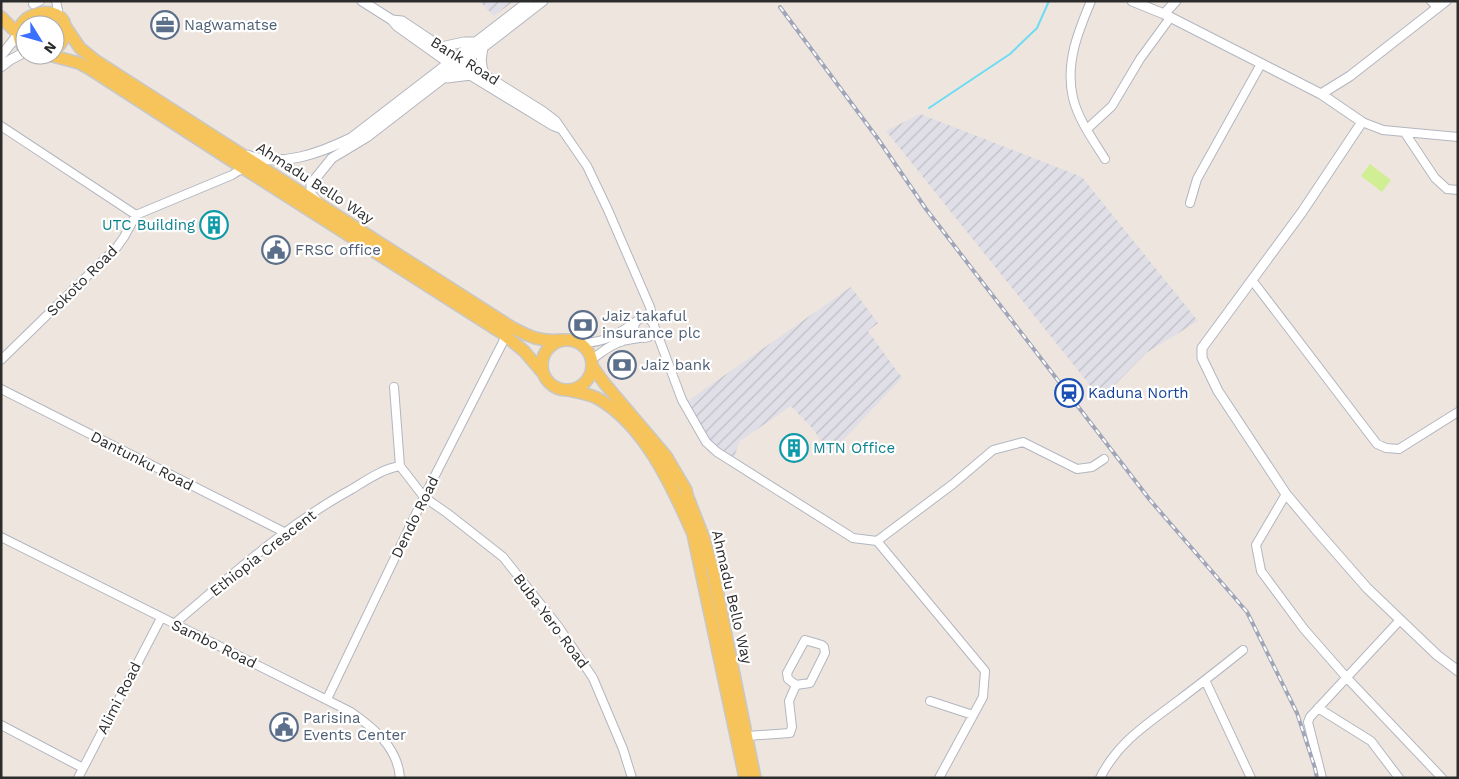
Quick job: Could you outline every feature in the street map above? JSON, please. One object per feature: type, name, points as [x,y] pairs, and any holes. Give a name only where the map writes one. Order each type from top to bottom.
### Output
[{"type":"main road","points":[[19,15],[30,4],[42,3],[57,6]]},
{"type":"main road","name":"Ahmadu Bello Way","points":[[57,6],[74,42],[86,54],[511,327],[546,341],[562,340]]},
{"type":"main road","points":[[1,16],[15,34]]},
{"type":"main road","points":[[65,31],[66,26]]},
{"type":"main road","name":"Ahmadu Bello Way","points":[[65,59],[90,68],[506,336],[524,351],[542,372]]},
{"type":"main road","points":[[562,340],[578,342],[585,348],[592,363],[591,372],[584,383],[574,389],[568,390],[554,386],[542,372],[542,358],[545,351],[562,340]]},
{"type":"main road","name":"Ahmadu Bello Way","points":[[592,363],[605,384],[666,456],[686,490],[703,536],[713,571],[756,778]]},
{"type":"main road","name":"Ahmadu Bello Way","points":[[568,390],[595,397],[620,413],[658,463],[679,502],[693,534],[745,778]]},
{"type":"street","name":"Bank Road","points":[[362,1],[392,20],[402,21],[453,60],[485,75],[556,121],[577,150],[608,210],[647,299],[673,380],[686,408],[706,442],[717,452],[854,538],[877,541]]},
{"type":"street","points":[[236,151],[253,157],[282,159],[319,153],[351,138],[529,1]]},
{"type":"street","points":[[320,205],[311,194],[311,184],[326,163],[367,137],[543,1]]},
{"type":"street","points":[[1091,1],[1072,53],[1070,74],[1073,98],[1087,129],[1105,159]]},
{"type":"street","points":[[1132,1],[1167,16],[1320,94],[1362,122],[1383,130],[1458,137]]},
{"type":"street","points":[[1087,129],[1112,106],[1176,1]]},
{"type":"street","points":[[1320,94],[1350,76],[1434,5],[1446,1]]},
{"type":"street","points":[[1,56],[15,34]]},
{"type":"street","points":[[436,73],[437,49],[464,42],[475,42]]},
{"type":"street","points":[[483,48],[481,59],[485,75]]},
{"type":"street","points":[[1,67],[15,57]]},
{"type":"street","points":[[1190,203],[1197,178],[1261,64]]},
{"type":"street","name":"Bank Road","points":[[462,65],[471,75],[562,130]]},
{"type":"street","points":[[444,78],[471,75]]},
{"type":"street","points":[[1362,122],[1302,212],[1202,348],[1202,358],[1218,391],[1286,494],[1361,581],[1437,655],[1458,672]]},
{"type":"street","points":[[1,126],[136,215],[232,175],[243,168]]},
{"type":"street","points":[[1405,133],[1435,178],[1447,189],[1458,190]]},
{"type":"street","name":"Sokoto Road","points":[[1,360],[117,247],[136,215]]},
{"type":"street","points":[[1252,280],[1377,444],[1386,448],[1399,449],[1458,412]]},
{"type":"street","points":[[578,342],[592,344],[626,329],[645,316],[647,312],[647,299]]},
{"type":"street","points":[[592,363],[614,344],[645,337],[655,326],[648,319],[639,320],[636,323],[635,330],[638,335],[645,337],[654,339],[662,348]]},
{"type":"street","name":"Dendo Road","points":[[327,700],[424,498],[506,336]]},
{"type":"street","points":[[394,387],[400,466],[424,498]]},
{"type":"street","name":"Dantunku Road","points":[[1,389],[284,532]]},
{"type":"street","points":[[939,778],[983,697],[985,671],[877,541],[953,484],[993,450],[1024,442],[1077,469],[1092,468],[1104,459]]},
{"type":"street","name":"Ethiopia Crescent","points":[[174,624],[284,532],[333,499],[387,468],[400,466]]},
{"type":"street","points":[[1286,494],[1256,545],[1261,571],[1304,629],[1442,778]]},
{"type":"street","name":"Buba Yero Road","points":[[424,498],[448,513],[503,557],[558,626],[593,678],[623,749],[632,778]]},
{"type":"street","name":"Sambo Road","points":[[1,537],[327,700],[367,723],[383,738],[395,758],[400,778]]},
{"type":"street","name":"Alimi Road","points":[[78,778],[161,618]]},
{"type":"street","points":[[1322,778],[1308,722],[1310,716],[1348,678],[1400,620]]},
{"type":"street","points":[[808,640],[822,645],[825,653],[810,683],[796,685],[788,679],[787,673],[803,642],[808,640]]},
{"type":"street","points":[[1100,778],[1108,762],[1136,732],[1243,650]]},
{"type":"street","points":[[1205,680],[1251,778]]},
{"type":"street","points":[[747,736],[790,733],[792,727],[789,701],[796,685]]},
{"type":"street","points":[[930,701],[973,715]]},
{"type":"street","points":[[1318,708],[1371,741],[1399,778]]},
{"type":"street","points":[[1,724],[82,768]]},
{"type":"shaded area","points":[[479,1],[514,1],[494,16]]},
{"type":"shaded area","points":[[920,114],[1082,177],[1198,321],[1146,353],[1101,399],[886,131]]},
{"type":"shaded area","points":[[851,287],[878,323],[868,331],[902,378],[830,454],[813,429],[791,406],[740,441],[733,460],[708,444],[682,405]]},
{"type":"green space","points":[[1370,164],[1391,180],[1382,192],[1361,176]]},
{"type":"waterway","points":[[929,108],[1010,54],[1037,28],[1049,1]]},
{"type":"railway","points":[[780,7],[878,139],[926,209],[1150,500],[1247,612],[1297,713],[1317,778]]},
{"type":"place","name":"Nagwamatse","points":[[165,25]]},
{"type":"place","name":"UTC Building","points":[[214,225]]},
{"type":"place","name":"FRSC office","points":[[276,250]]},
{"type":"place","name":"Jaiz takaful insurance plc","points":[[583,325]]},
{"type":"place","name":"Jaiz bank","points":[[622,365]]},
{"type":"place","name":"Kaduna North","points":[[1069,393]]},
{"type":"place","name":"MTN Office","points":[[794,448]]},
{"type":"place","name":"Parisina Events Center","points":[[284,727]]}]
